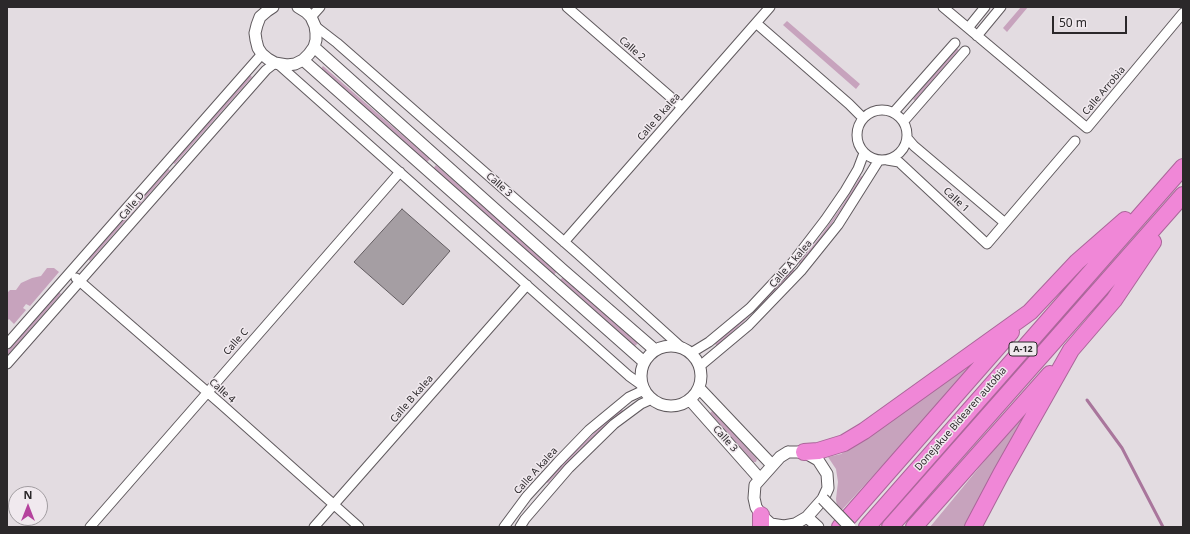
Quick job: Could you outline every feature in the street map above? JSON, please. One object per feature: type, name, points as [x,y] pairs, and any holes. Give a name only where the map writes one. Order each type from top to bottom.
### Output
[{"type":"highway","points":[[840,527],[1030,312],[1077,262],[1181,169]]},
{"type":"highway","name":"Donejakue Bidearen autobia","points":[[867,527],[1181,169]]},
{"type":"highway","name":"Donejakue Bidearen autobia","points":[[890,527],[1183,195]]},
{"type":"highway","points":[[914,527],[1114,300],[1154,240],[1183,206]]},
{"type":"highway","points":[[804,452],[818,451],[844,443],[864,431],[1030,312]]},
{"type":"highway","points":[[973,527],[1071,350]]},
{"type":"street","points":[[273,7],[260,17],[255,33],[258,48],[262,54],[277,64],[400,172],[643,388],[652,399],[665,406],[674,406],[690,400],[695,395],[701,381],[702,373],[697,359],[681,347],[663,347],[655,350],[644,362],[641,370],[643,388]]},
{"type":"street","points":[[277,64],[291,64],[303,60],[314,48],[316,33],[313,22],[300,7]]},
{"type":"street","points":[[313,22],[320,7]]},
{"type":"street","name":"Calle 2","points":[[567,7],[682,107]]},
{"type":"street","name":"Calle B kalea","points":[[564,242],[770,7]]},
{"type":"street","name":"Calle Arrobia","points":[[943,7],[1087,128],[1183,13]]},
{"type":"street","points":[[968,28],[985,7]]},
{"type":"street","points":[[978,36],[1001,7]]},
{"type":"street","name":"Calle 3","points":[[313,22],[564,242],[681,347]]},
{"type":"street","points":[[756,23],[863,118]]},
{"type":"street","points":[[894,112],[955,43]]},
{"type":"street","name":"Calle 3","points":[[314,48],[655,350]]},
{"type":"street","points":[[904,121],[965,51]]},
{"type":"street","name":"Calle D","points":[[7,344],[262,54]]},
{"type":"street","points":[[303,60],[644,362]]},
{"type":"street","name":"Calle D","points":[[7,364],[266,70],[277,64]]},
{"type":"street","points":[[886,109],[894,112],[900,116],[907,127],[908,139],[905,146],[900,153],[894,157],[883,160],[871,158],[864,152],[857,139],[859,124],[869,113],[877,110],[886,109]]},
{"type":"street","name":"Calle 1","points":[[908,139],[914,146],[1005,223]]},
{"type":"street","name":"Calle 1","points":[[883,160],[899,162],[987,244],[1076,141]]},
{"type":"street","name":"Calle A kalea","points":[[691,353],[709,342],[750,308],[792,263],[845,191],[858,169],[864,152]]},
{"type":"street","name":"Calle A kalea","points":[[700,366],[749,325],[801,271],[838,225],[883,160]]},
{"type":"street","name":"Calle C","points":[[90,527],[400,172]]},
{"type":"street","name":"Calle 4","points":[[70,273],[359,527]]},
{"type":"street","name":"Calle B kalea","points":[[314,527],[527,285]]},
{"type":"street","name":"Calle A kalea","points":[[504,527],[531,491],[589,430],[629,397],[643,388]]},
{"type":"street","name":"Calle 3","points":[[699,388],[772,465]]},
{"type":"street","points":[[520,527],[569,468],[614,424],[641,404],[652,399]]},
{"type":"street","name":"Calle 3","points":[[690,400],[760,479]]},
{"type":"street","points":[[788,452],[804,452],[818,460],[827,474],[828,488],[823,499],[807,517],[795,524],[784,526],[761,521],[754,498],[755,485],[780,457],[788,452]]},
{"type":"street","points":[[823,499],[850,527]]},
{"type":"street","points":[[807,517],[818,527]]},
{"type":"shaded area","points":[[1021,7],[1028,7],[1007,32],[1003,28]]},
{"type":"shaded area","points":[[787,21],[860,84],[856,89],[783,25]]},
{"type":"shaded area","points":[[956,48],[959,50],[915,101],[913,99]]},
{"type":"shaded area","points":[[323,66],[430,159],[426,163],[320,70]]},
{"type":"shaded area","points":[[250,75],[252,77],[175,164],[173,163]]},
{"type":"shaded area","points":[[436,165],[557,271],[554,275],[433,169]]},
{"type":"shaded area","points":[[168,169],[170,170],[90,261],[88,259]]},
{"type":"shaded area","points":[[861,176],[863,177],[822,238],[800,264],[799,263],[842,206]]},
{"type":"shaded area","points":[[47,268],[54,268],[59,272],[30,306],[26,304],[23,308],[26,310],[14,324],[9,319],[7,321],[7,293],[10,290],[16,290],[21,283],[41,276]]},
{"type":"shaded area","points":[[793,269],[795,271],[767,300],[717,346],[715,344],[766,298]]},
{"type":"shaded area","points":[[563,277],[638,343],[635,346],[560,280]]},
{"type":"shaded area","points":[[59,292],[61,294],[7,356],[7,351]]},
{"type":"shaded area","points":[[987,351],[839,513],[836,499],[838,482],[836,469],[828,457],[841,454]]},
{"type":"shaded area","points":[[1039,395],[970,527],[930,527]]},
{"type":"shaded area","points":[[622,409],[623,411],[579,450],[548,483],[546,482],[577,449]]},
{"type":"shaded area","points":[[713,410],[757,459],[756,462],[753,462],[710,413]]},
{"type":"building","points":[[402,209],[450,251],[403,305],[354,262]]},
{"type":"waterway","points":[[1087,400],[1122,448],[1163,527]]}]
